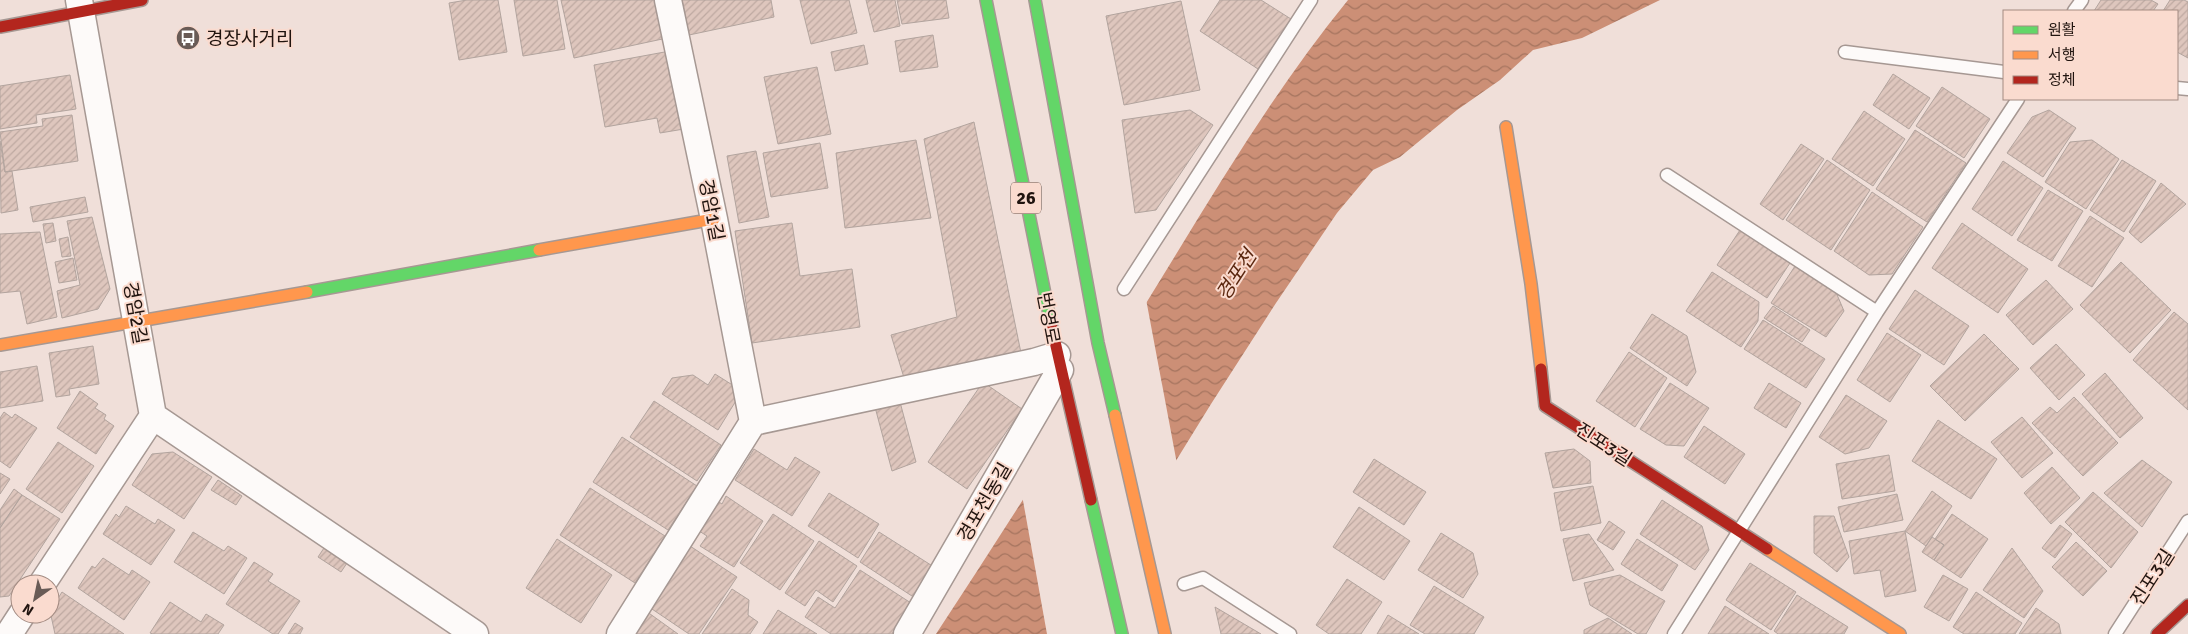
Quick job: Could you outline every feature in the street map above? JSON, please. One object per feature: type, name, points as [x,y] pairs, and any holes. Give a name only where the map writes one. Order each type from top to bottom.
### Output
[{"type":"street","points":[[0,27],[81,6],[142,0]]},
{"type":"street","name":"경암1길","points":[[668,0],[714,219],[753,422]]},
{"type":"street","name":"번영로","points":[[986,0],[1059,363],[1122,634]]},
{"type":"street","name":"26","points":[[1035,0],[1098,343],[1165,634]]},
{"type":"street","name":"경암2길","points":[[81,6],[153,416]]},
{"type":"street","name":"진포3길","points":[[1506,127],[1531,284],[1545,406],[1900,634]]},
{"type":"street","points":[[0,345],[714,219]]},
{"type":"street","points":[[620,634],[753,422],[1034,362],[1059,363]]},
{"type":"street","name":"경포천동길","points":[[907,634],[1059,363]]},
{"type":"street","points":[[49,574],[153,416],[476,634]]},
{"type":"street","points":[[2157,634],[2188,605]]},
{"type":"lane","points":[[1124,289],[1311,0]]},
{"type":"lane","points":[[1846,52],[2003,72]]},
{"type":"lane","points":[[1674,634],[1877,312],[2017,100]]},
{"type":"lane","points":[[1667,175],[1877,312]]},
{"type":"lane","name":"진포3길","points":[[2116,634],[2188,521]]},
{"type":"lane","points":[[1184,584],[1203,578],[1290,634]]},
{"type":"water","name":"경포천","points":[[1348,0],[1660,0],[1582,38],[1533,50],[1500,80],[1457,110],[1400,157],[1373,170],[1337,213],[1276,303],[1211,404],[1069,634],[936,634],[1070,426],[1243,147],[1320,35]]},
{"type":"pier","points":[[1146,299],[1177,464],[1072,634],[1047,634],[1022,495]]},
{"type":"building","points":[[467,0],[498,0],[507,52],[459,60],[449,3]]},
{"type":"building","points":[[514,0],[557,0],[565,49],[523,56]]},
{"type":"building","points":[[561,0],[659,0],[667,38],[574,58]]},
{"type":"building","points":[[682,0],[771,0],[774,17],[689,35]]},
{"type":"building","points":[[800,0],[849,0],[857,33],[811,44]]},
{"type":"building","points":[[866,0],[895,0],[900,26],[874,32]]},
{"type":"building","points":[[897,0],[946,0],[949,18],[902,24]]},
{"type":"building","points":[[1220,0],[1261,0],[1291,19],[1258,69],[1200,31]]},
{"type":"building","points":[[2101,0],[2151,0],[2158,4],[2154,10],[2095,10]]},
{"type":"building","points":[[2170,0],[2184,0],[2188,2],[2188,58],[2178,53],[2178,10],[2164,10]]},
{"type":"building","points":[[1181,1],[1200,90],[1124,105],[1106,16]]},
{"type":"building","points":[[933,35],[938,67],[900,72],[895,41]]},
{"type":"building","points":[[864,45],[868,64],[835,71],[831,52]]},
{"type":"building","points":[[670,51],[684,129],[660,133],[657,118],[605,127],[594,65]]},
{"type":"building","points":[[817,67],[831,134],[778,144],[764,77]]},
{"type":"building","points":[[1893,74],[1930,98],[1909,129],[1873,105]]},
{"type":"building","points":[[70,75],[76,109],[36,115],[37,123],[0,129],[0,86]]},
{"type":"building","points":[[1942,87],[1990,119],[1964,158],[1916,126]]},
{"type":"building","points":[[1190,110],[1213,125],[1156,210],[1135,213],[1122,120]]},
{"type":"building","points":[[2049,110],[2076,128],[2043,177],[2007,153],[2032,117]]},
{"type":"building","points":[[1864,111],[1905,139],[1873,186],[1832,159]]},
{"type":"building","points":[[72,115],[78,161],[5,172],[0,132],[43,126],[42,119]]},
{"type":"building","points":[[974,122],[1022,358],[905,381],[891,335],[957,317],[924,139]]},
{"type":"building","points":[[1915,130],[1966,163],[1927,222],[1876,189]]},
{"type":"building","points":[[916,140],[931,218],[845,228],[836,153]]},
{"type":"building","points":[[2092,140],[2119,159],[2086,209],[2045,182],[2070,142]]},
{"type":"building","points":[[0,141],[5,172],[12,171],[18,210],[1,213]]},
{"type":"building","points":[[820,143],[828,188],[771,197],[763,153]]},
{"type":"building","points":[[1801,144],[1824,159],[1783,220],[1760,204]]},
{"type":"building","points":[[756,151],[769,217],[739,223],[727,156]]},
{"type":"building","points":[[1827,160],[1870,190],[1831,250],[1786,220]]},
{"type":"building","points":[[2122,160],[2156,181],[2124,232],[2090,210]]},
{"type":"building","points":[[2003,161],[2043,188],[2012,236],[1972,209]]},
{"type":"building","points":[[2161,183],[2186,204],[2141,243],[2129,232]]},
{"type":"building","points":[[2048,190],[2083,211],[2052,261],[2017,240]]},
{"type":"building","points":[[1872,192],[1923,227],[1892,274],[1869,275],[1834,251]]},
{"type":"building","points":[[85,197],[88,212],[33,222],[30,207]]},
{"type":"building","points":[[2090,216],[2124,238],[2092,287],[2058,266]]},
{"type":"building","points":[[92,217],[110,289],[98,309],[62,318],[57,291],[80,285],[67,221]]},
{"type":"building","points":[[53,223],[56,241],[46,243],[43,224]]},
{"type":"building","points":[[792,223],[800,276],[852,269],[860,327],[752,343],[735,231]]},
{"type":"building","points":[[1962,223],[2028,269],[1998,313],[1932,268]]},
{"type":"building","points":[[1740,230],[1790,263],[1767,298],[1717,265]]},
{"type":"building","points":[[40,232],[57,317],[27,324],[20,291],[0,293],[0,234]]},
{"type":"building","points":[[68,237],[71,256],[62,257],[59,239]]},
{"type":"building","points":[[73,258],[77,280],[59,283],[55,262]]},
{"type":"building","points":[[2121,262],[2171,310],[2130,353],[2080,305]]},
{"type":"building","points":[[1795,266],[1835,290],[1844,311],[1826,337],[1771,303]]},
{"type":"building","points":[[1712,272],[1759,302],[1758,321],[1741,347],[1686,311]]},
{"type":"building","points":[[2046,280],[2073,309],[2033,345],[2006,315]]},
{"type":"building","points":[[1915,290],[1969,326],[1944,365],[1889,329]]},
{"type":"building","points":[[1773,306],[1810,330],[1802,342],[1764,318]]},
{"type":"building","points":[[2174,312],[2188,324],[2188,410],[2133,360]]},
{"type":"building","points":[[1652,314],[1687,336],[1696,372],[1687,386],[1630,348]]},
{"type":"building","points":[[1763,320],[1825,359],[1806,388],[1744,349]]},
{"type":"building","points":[[1887,333],[1921,355],[1890,402],[1857,380]]},
{"type":"building","points":[[1984,334],[2019,369],[1965,421],[1930,386]]},
{"type":"building","points":[[2056,344],[2085,375],[2059,400],[2030,368]]},
{"type":"building","points":[[93,346],[99,384],[69,389],[70,395],[56,397],[49,353]]},
{"type":"building","points":[[1629,352],[1667,378],[1635,427],[1596,401]]},
{"type":"building","points":[[37,366],[43,401],[0,408],[0,372]]},
{"type":"building","points":[[2105,373],[2143,418],[2120,438],[2082,394]]},
{"type":"building","points":[[715,374],[742,391],[718,430],[662,394],[672,378],[693,375],[708,385]]},
{"type":"building","points":[[983,382],[1022,409],[967,489],[928,462]]},
{"type":"building","points":[[1670,383],[1709,408],[1684,446],[1666,445],[1640,429]]},
{"type":"building","points":[[1769,383],[1801,403],[1786,428],[1754,408]]},
{"type":"building","points":[[80,391],[98,404],[95,408],[106,415],[104,419],[114,426],[96,454],[57,428]]},
{"type":"building","points":[[1846,395],[1887,421],[1869,448],[1845,454],[1819,437]]},
{"type":"building","points":[[2074,397],[2118,443],[2083,476],[2032,423],[2050,407],[2057,413]]},
{"type":"building","points":[[654,401],[721,445],[697,481],[630,437]]},
{"type":"building","points":[[900,402],[916,462],[892,471],[875,407]]},
{"type":"building","points":[[4,412],[12,418],[15,414],[37,428],[10,468],[0,461],[0,418]]},
{"type":"building","points":[[2022,417],[2053,453],[2022,478],[1991,442]]},
{"type":"building","points":[[1938,420],[1997,459],[1971,499],[1912,461]]},
{"type":"building","points":[[1704,426],[1745,454],[1725,484],[1684,457]]},
{"type":"building","points":[[622,437],[697,486],[668,530],[593,482]]},
{"type":"building","points":[[58,442],[94,466],[62,513],[26,489]]},
{"type":"building","points":[[754,449],[787,470],[795,457],[820,472],[792,516],[735,480]]},
{"type":"building","points":[[1574,449],[1590,461],[1591,483],[1553,488],[1545,453]]},
{"type":"building","points":[[173,452],[212,477],[184,519],[132,485],[152,454]]},
{"type":"building","points":[[1889,455],[1895,491],[1842,499],[1836,464]]},
{"type":"building","points":[[1374,459],[1426,492],[1404,525],[1353,492]]},
{"type":"building","points":[[2142,460],[2172,482],[2142,527],[2104,493]]},
{"type":"building","points":[[2052,467],[2080,498],[2051,524],[2024,493]]},
{"type":"building","points":[[0,473],[10,479],[0,494]]},
{"type":"building","points":[[218,480],[242,496],[236,505],[211,490]]},
{"type":"building","points":[[1593,486],[1601,523],[1561,531],[1554,493]]},
{"type":"building","points":[[590,488],[665,536],[635,583],[560,535]]},
{"type":"building","points":[[14,489],[22,495],[0,528],[0,510]]},
{"type":"building","points":[[1932,491],[1952,506],[1926,546],[1905,531]]},
{"type":"building","points":[[2093,492],[2138,532],[2111,568],[2065,522]]},
{"type":"building","points":[[829,493],[879,524],[858,558],[808,526]]},
{"type":"building","points":[[1897,494],[1903,520],[1844,532],[1838,507]]},
{"type":"building","points":[[22,495],[60,519],[24,574],[10,574],[9,596],[0,597],[0,528]]},
{"type":"building","points":[[726,496],[763,521],[734,567],[700,546],[707,536],[696,529],[716,500],[722,504]]},
{"type":"building","points":[[1662,500],[1702,526],[1709,550],[1695,570],[1640,534]]},
{"type":"building","points":[[126,506],[155,524],[158,519],[175,530],[151,565],[103,534],[116,514],[119,517]]},
{"type":"building","points":[[1359,507],[1410,541],[1384,580],[1333,547]]},
{"type":"building","points":[[773,514],[814,541],[780,590],[740,563]]},
{"type":"building","points":[[1952,514],[1988,539],[1961,578],[1934,560],[1944,545],[1935,539]]},
{"type":"building","points":[[1814,516],[1834,516],[1849,557],[1837,572],[1814,553]]},
{"type":"building","points":[[1609,521],[1625,532],[1613,550],[1597,540]]},
{"type":"building","points":[[2060,525],[2072,534],[2055,558],[2042,548]]},
{"type":"building","points":[[1905,531],[1916,591],[1885,597],[1880,570],[1854,574],[1849,541]]},
{"type":"building","points":[[193,532],[224,551],[228,546],[247,558],[224,594],[174,562]]},
{"type":"building","points":[[879,532],[934,567],[915,598],[860,562]]},
{"type":"building","points":[[1441,533],[1473,553],[1478,574],[1463,598],[1418,570]]},
{"type":"building","points":[[1589,534],[1614,570],[1573,581],[1563,539]]},
{"type":"building","points":[[1932,537],[1944,545],[1934,560],[1922,552]]},
{"type":"building","points":[[557,539],[612,575],[581,623],[526,588]]},
{"type":"building","points":[[1637,539],[1678,565],[1662,591],[1621,564]]},
{"type":"building","points":[[819,541],[857,566],[833,602],[816,590],[805,606],[785,593]]},
{"type":"building","points":[[2076,542],[2107,571],[2083,596],[2052,567]]},
{"type":"building","points":[[690,546],[737,577],[699,634],[689,634],[649,607]]},
{"type":"building","points":[[324,548],[347,563],[341,572],[318,557]]},
{"type":"building","points":[[2012,548],[2043,591],[2024,618],[1983,590]]},
{"type":"building","points":[[103,558],[129,575],[132,570],[150,582],[124,620],[78,588],[92,566],[95,568]]},
{"type":"building","points":[[254,562],[273,574],[268,581],[300,601],[278,634],[273,634],[226,604]]},
{"type":"building","points":[[1750,563],[1796,592],[1771,630],[1726,600]]},
{"type":"building","points":[[860,570],[911,603],[892,634],[831,634],[805,617],[818,597],[835,608]]},
{"type":"building","points":[[1620,575],[1665,601],[1646,634],[1638,634],[1590,605],[1584,583]]},
{"type":"building","points":[[1943,575],[1968,589],[1949,621],[1924,607]]},
{"type":"building","points":[[1347,579],[1382,602],[1361,634],[1329,634],[1316,625]]},
{"type":"building","points":[[1434,586],[1484,617],[1474,634],[1425,634],[1410,625]]},
{"type":"building","points":[[732,589],[749,600],[748,615],[758,622],[750,634],[702,634]]},
{"type":"building","points":[[62,592],[124,634],[55,634],[53,624],[60,624],[60,595]]},
{"type":"building","points":[[1976,592],[2022,623],[2015,634],[1964,634],[1953,627]]},
{"type":"building","points":[[1797,595],[1848,627],[1844,634],[1778,634],[1774,631]]},
{"type":"building","points":[[170,602],[201,622],[206,614],[224,625],[218,634],[150,633]]},
{"type":"building","points":[[1725,606],[1769,634],[1708,634]]},
{"type":"building","points":[[1215,607],[1261,634],[1221,634]]},
{"type":"building","points":[[2036,608],[2059,624],[2061,634],[2019,634]]},
{"type":"building","points":[[778,610],[817,634],[763,634]]},
{"type":"building","points":[[646,611],[678,634],[632,634]]},
{"type":"building","points":[[1388,615],[1419,634],[1377,634]]},
{"type":"building","points":[[1608,618],[1632,634],[1584,634],[1584,630]]},
{"type":"building","points":[[295,623],[303,628],[300,634],[288,634]]},
{"type":"traffic: fast","points":[[986,0],[1051,324]]},
{"type":"traffic: fast","points":[[1035,0],[1098,343],[1115,415]]},
{"type":"traffic: fast","points":[[307,292],[539,250]]},
{"type":"traffic: fast","points":[[1091,500],[1122,634]]},
{"type":"traffic: slow","points":[[1506,127],[1531,284],[1541,369]]},
{"type":"traffic: slow","points":[[539,250],[714,219]]},
{"type":"traffic: slow","points":[[0,345],[307,292]]},
{"type":"traffic: slow","points":[[1115,415],[1165,634]]},
{"type":"traffic: slow","points":[[1767,549],[1900,634]]},
{"type":"traffic: jam","points":[[0,27],[142,0]]},
{"type":"traffic: jam","points":[[1051,324],[1091,500]]},
{"type":"traffic: jam","points":[[1541,369],[1545,406],[1767,549]]},
{"type":"traffic: jam","points":[[2157,634],[2188,605]]},
{"type":"place","name":"경장사거리","points":[[188,38]]}]
